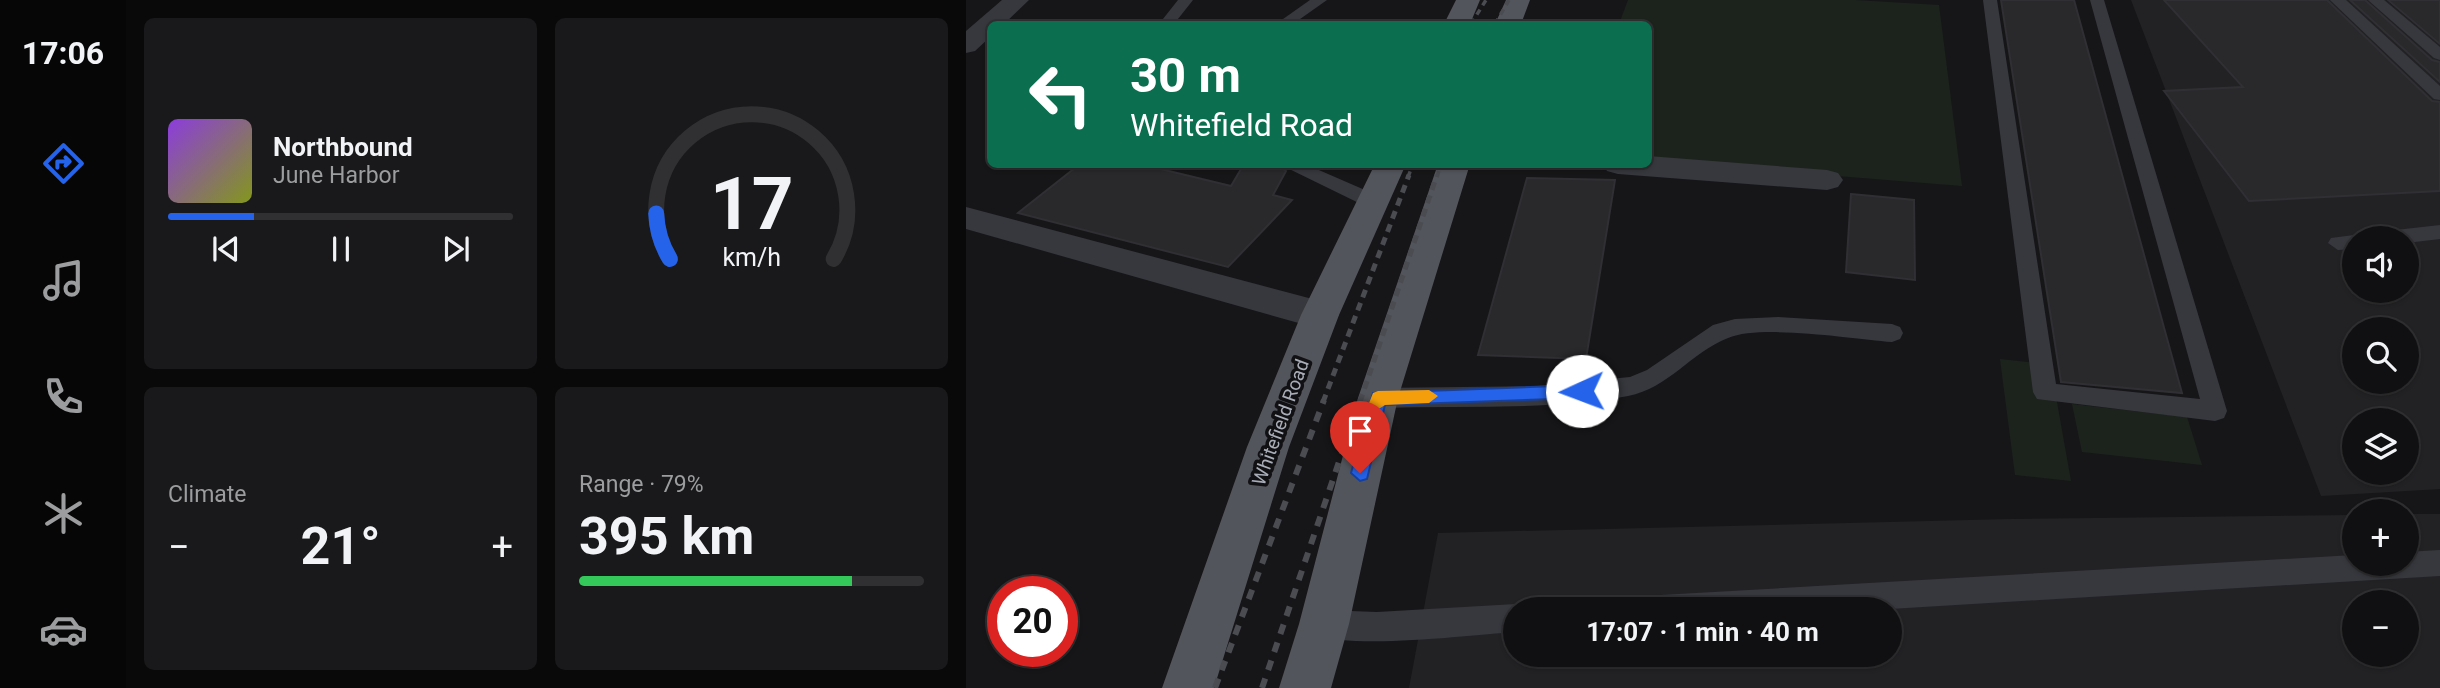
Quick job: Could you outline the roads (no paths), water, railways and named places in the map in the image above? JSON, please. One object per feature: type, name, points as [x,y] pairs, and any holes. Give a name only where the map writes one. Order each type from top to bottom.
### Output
[{"type":"main road","points":[[1458,21],[1468,0]]},
{"type":"main road","points":[[1509,21],[1518,0]]},
{"type":"main road","name":"Whitefield Road","points":[[1188,688],[1268,447],[1320,315],[1389,168]]},
{"type":"main road","points":[[1305,688],[1324,624],[1378,398],[1453,168]]},
{"type":"street","points":[[993,21],[1017,0]]},
{"type":"street","points":[[966,45],[987,26]]},
{"type":"street","points":[[1652,167],[1827,180]]},
{"type":"street","points":[[966,218],[1320,315]]},
{"type":"lane","points":[[1168,21],[1186,0]]},
{"type":"lane","points":[[1288,21],[1320,0]]},
{"type":"lane","points":[[1990,0],[2045,392],[2215,411],[2097,0]]},
{"type":"lane","points":[[2337,0],[2440,96]]},
{"type":"lane","points":[[2375,0],[2440,55]]},
{"type":"lane","points":[[1297,168],[1374,202]]},
{"type":"lane","points":[[2419,234],[2440,232]]},
{"type":"lane","points":[[1378,398],[1582,391],[1633,385],[1666,371],[1723,330],[1765,326],[1892,333]]},
{"type":"lane","points":[[1864,597],[2440,563]]},
{"type":"lane","points":[[1324,624],[1377,626],[1503,619]]},
{"type":"railway","points":[[1473,21],[1486,0]]},
{"type":"railway","points":[[1497,21],[1509,0]]},
{"type":"railway","points":[[1408,177],[1411,168]]},
{"type":"railway","points":[[1437,177],[1440,168]]},
{"type":"railway","points":[[1323,402],[1409,175]]},
{"type":"railway","points":[[1360,402],[1437,175]]},
{"type":"railway","points":[[1215,688],[1324,400]]},
{"type":"railway","points":[[1262,688],[1360,400]]}]
